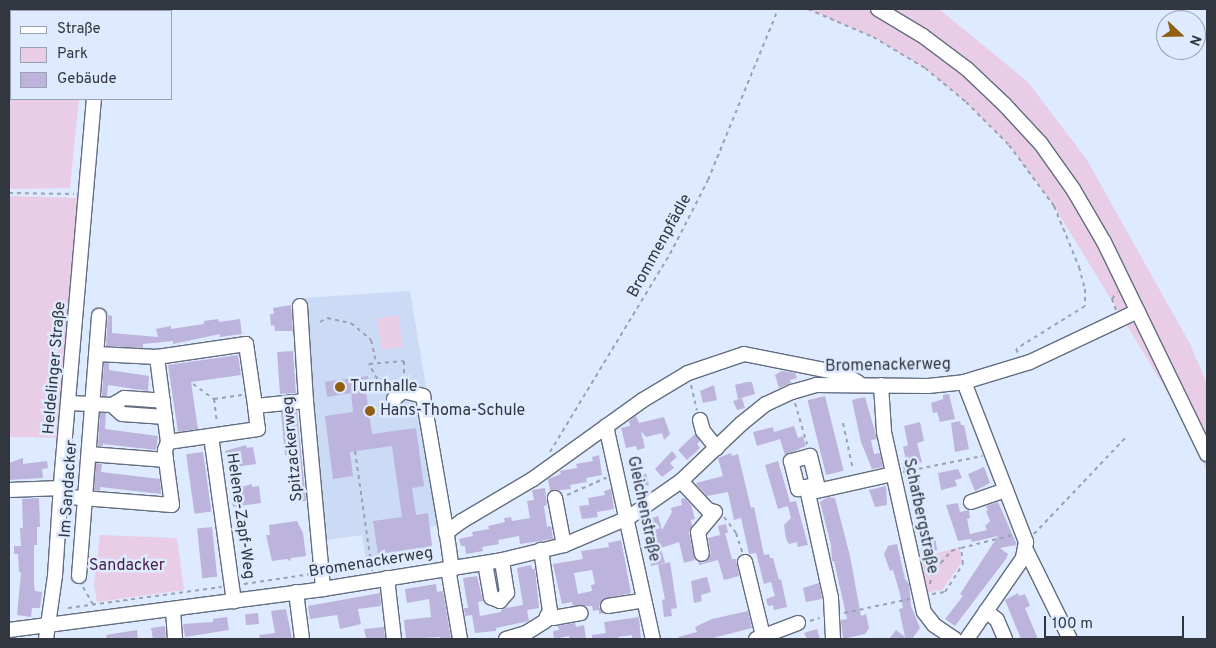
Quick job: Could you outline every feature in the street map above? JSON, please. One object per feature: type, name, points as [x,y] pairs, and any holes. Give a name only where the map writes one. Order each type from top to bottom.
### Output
[{"type":"street","points":[[878,9],[923,36],[967,69],[1004,104],[1041,144],[1073,189],[1090,219],[1138,312],[1207,454]]},
{"type":"street","name":"Heldelinger Straße","points":[[47,632],[65,499],[69,403],[94,100]]},
{"type":"street","name":"Spitzackerweg","points":[[300,306],[322,589]]},
{"type":"street","points":[[964,382],[1030,362],[1138,312]]},
{"type":"street","points":[[93,404],[99,316]]},
{"type":"street","points":[[96,354],[156,357],[246,344],[258,429],[168,442]]},
{"type":"street","points":[[446,534],[462,521],[533,479],[642,400],[688,373],[744,354],[844,374],[859,383]]},
{"type":"street","points":[[9,492],[65,499],[86,498],[172,505],[165,450],[168,442],[156,357]]},
{"type":"street","name":"Bromenackerweg","points":[[9,630],[47,632],[173,610],[485,563],[564,545],[628,518],[681,481],[766,404],[792,392],[816,385],[859,383],[928,386],[964,382],[1025,542],[1070,639]]},
{"type":"street","name":"Schafbergstraße","points":[[881,385],[884,432],[926,617],[955,639]]},
{"type":"street","points":[[398,395],[423,396],[452,568],[450,574],[460,639]]},
{"type":"street","points":[[69,403],[112,405],[124,398],[163,401]]},
{"type":"street","points":[[255,400],[306,402]]},
{"type":"street","name":"Im Sandacker","points":[[80,580],[93,404]]},
{"type":"street","points":[[112,405],[122,414],[165,417]]},
{"type":"street","points":[[700,420],[703,431],[717,448]]},
{"type":"street","name":"Gleichenstraße","points":[[606,426],[628,518],[653,639]]},
{"type":"street","name":"Helene-Zapf-Weg","points":[[215,436],[234,601]]},
{"type":"street","points":[[89,454],[166,460]]},
{"type":"street","points":[[807,490],[816,484],[810,456],[791,461],[798,489],[807,490],[893,474]]},
{"type":"street","points":[[681,481],[708,510],[715,512],[698,532],[702,554]]},
{"type":"street","points":[[807,490],[831,598],[833,639]]},
{"type":"street","points":[[971,502],[1006,490]]},
{"type":"street","points":[[556,498],[564,545]]},
{"type":"street","points":[[966,639],[1023,558],[1025,542]]},
{"type":"street","points":[[506,639],[526,633],[545,621],[550,611],[541,550]]},
{"type":"street","points":[[485,563],[491,597],[500,601],[507,593],[502,560]]},
{"type":"street","points":[[745,562],[759,638],[798,623]]},
{"type":"street","points":[[388,578],[394,639]]},
{"type":"street","points":[[296,592],[302,639]]},
{"type":"street","points":[[608,606],[644,600]]},
{"type":"street","points":[[173,610],[175,639]]},
{"type":"street","points":[[986,611],[997,620],[1005,639]]},
{"type":"street","points":[[547,616],[553,618],[581,613]]},
{"type":"path","name":"Brommenpfädle","points":[[547,456],[670,254],[708,180],[778,9]]},
{"type":"path","points":[[808,9],[873,37],[925,68],[966,102],[1009,146],[1054,206],[1079,267],[1085,289],[1085,306],[1016,349],[1020,359]]},
{"type":"path","points":[[9,193],[86,194]]},
{"type":"path","points":[[320,322],[327,318],[351,322],[371,340],[376,362]]},
{"type":"path","points":[[404,361],[406,373],[398,395],[386,395],[373,375],[369,364],[404,361]]},
{"type":"path","points":[[688,373],[700,420]]},
{"type":"path","points":[[193,384],[214,399],[255,400]]},
{"type":"path","points":[[792,392],[810,456]]},
{"type":"path","points":[[214,399],[215,436]]},
{"type":"path","points":[[843,423],[856,482]]},
{"type":"path","points":[[922,596],[934,567],[941,563],[951,551],[961,548],[1025,542],[1127,436]]},
{"type":"path","points":[[355,452],[373,581]]},
{"type":"path","points":[[893,474],[992,454]]},
{"type":"path","points":[[556,498],[571,495],[617,472]]},
{"type":"path","points":[[715,512],[726,518],[736,534],[745,562]]},
{"type":"path","points":[[798,623],[945,592],[964,564],[961,548]]},
{"type":"path","points":[[68,608],[94,606],[321,573],[342,565],[371,565],[429,557],[434,560]]},
{"type":"path","points":[[912,561],[934,567]]},
{"type":"path","points":[[80,580],[94,606]]},
{"type":"shaded area","name":"Hans-Thoma-Schule","points":[[410,291],[449,524],[430,527],[433,553],[366,563],[362,535],[321,541],[303,298]]},
{"type":"green space","points":[[9,9],[88,9],[10,10],[10,100],[79,100],[70,188],[9,189]]},
{"type":"green space","points":[[808,9],[939,9],[1028,82],[1087,160],[1190,344],[1207,384],[1207,471],[1168,393],[1054,206],[1009,145],[966,102],[925,68],[873,37]]},
{"type":"green space","points":[[9,196],[79,198],[62,438],[9,437]]},
{"type":"green space","points":[[398,315],[403,347],[382,350],[377,318]]},
{"type":"green space","name":"Sandacker","points":[[100,535],[177,538],[184,590],[97,602],[94,584]]},
{"type":"green space","points":[[959,547],[962,562],[942,590],[925,593],[917,559]]},
{"type":"building","points":[[291,305],[293,331],[275,331],[274,325],[271,326],[270,314],[274,314],[273,308]]},
{"type":"building","points":[[108,315],[112,316],[112,333],[158,337],[156,329],[171,326],[171,329],[204,324],[204,321],[218,319],[219,322],[240,319],[242,334],[220,337],[220,334],[173,344],[173,341],[143,344],[143,348],[106,346]]},
{"type":"building","points":[[293,351],[296,393],[280,394],[277,352]]},
{"type":"building","points":[[238,355],[241,375],[191,382],[198,429],[178,432],[168,365]]},
{"type":"building","points":[[104,363],[109,363],[109,370],[149,376],[148,391],[108,385],[107,396],[102,396]]},
{"type":"building","points":[[782,371],[795,373],[797,378],[790,380],[791,383],[779,388],[775,375]]},
{"type":"building","points":[[368,376],[370,390],[366,391],[372,434],[416,428],[424,486],[412,488],[416,515],[428,513],[432,546],[378,554],[373,521],[402,517],[392,446],[350,452],[353,476],[333,479],[325,416],[353,412],[351,393],[327,397],[325,382]]},
{"type":"building","points":[[752,382],[755,394],[738,399],[735,385]]},
{"type":"building","points":[[714,385],[717,400],[703,403],[700,391]]},
{"type":"building","points":[[949,394],[955,419],[940,422],[937,412],[933,413],[931,403],[943,399],[943,395]]},
{"type":"building","points":[[825,396],[844,471],[826,475],[808,400]]},
{"type":"building","points":[[865,397],[877,439],[871,440],[874,454],[880,453],[883,467],[872,469],[861,442],[852,400]]},
{"type":"building","points":[[742,398],[745,408],[737,410],[733,401]]},
{"type":"building","points":[[297,411],[306,501],[292,502],[288,455],[285,455],[281,412]]},
{"type":"building","points":[[100,413],[106,413],[105,429],[158,436],[156,450],[103,444],[103,446],[98,446]]},
{"type":"building","points":[[636,416],[639,423],[664,417],[670,434],[664,440],[662,433],[646,437],[641,431],[645,448],[637,450],[636,446],[626,448],[621,428],[630,426],[629,421]]},
{"type":"building","points":[[960,421],[961,425],[964,425],[969,449],[955,452],[951,423]]},
{"type":"building","points":[[920,422],[924,441],[917,443],[922,462],[916,464],[922,492],[910,495],[903,466],[907,465],[903,447],[908,445],[904,426]]},
{"type":"building","points":[[794,426],[798,438],[803,436],[806,446],[785,455],[780,439],[757,446],[753,432],[773,427],[774,432]]},
{"type":"building","points":[[695,434],[700,441],[697,444],[700,448],[687,460],[678,450]]},
{"type":"building","points":[[246,445],[247,448],[253,447],[256,464],[228,468],[225,451]]},
{"type":"building","points":[[672,451],[677,457],[670,463],[674,468],[662,477],[655,469]]},
{"type":"building","points":[[203,452],[211,511],[195,514],[186,454]]},
{"type":"building","points":[[731,453],[732,456],[738,454],[751,508],[754,507],[764,555],[769,554],[770,558],[773,558],[779,580],[781,579],[787,607],[774,610],[773,605],[768,606],[766,599],[775,596],[771,582],[764,584],[756,553],[749,554],[741,518],[734,520],[728,492],[707,496],[696,483],[723,476],[718,458]]},
{"type":"building","points":[[599,455],[602,475],[586,478],[587,482],[570,485],[571,489],[550,491],[548,479],[561,474],[560,471],[577,468],[576,464],[593,461],[592,457]]},
{"type":"building","points":[[23,458],[23,464],[47,461],[48,468],[42,469],[43,478],[9,480],[9,463]]},
{"type":"building","points":[[778,461],[790,502],[796,501],[808,545],[798,547],[797,542],[789,544],[786,539],[784,525],[791,518],[788,506],[778,509],[765,465]]},
{"type":"building","points":[[96,463],[102,464],[101,472],[160,479],[161,494],[100,487],[100,491],[94,490]]},
{"type":"building","points":[[984,467],[990,483],[975,491],[968,474]]},
{"type":"building","points":[[630,469],[639,479],[646,473],[649,485],[635,488]]},
{"type":"building","points":[[958,469],[962,478],[955,480],[957,486],[941,490],[938,473]]},
{"type":"building","points":[[252,484],[252,487],[259,486],[261,503],[233,507],[231,490]]},
{"type":"building","points":[[886,486],[887,505],[875,507],[869,490]]},
{"type":"building","points":[[545,488],[547,505],[544,506],[547,527],[551,526],[553,539],[520,544],[519,536],[498,540],[499,544],[482,547],[483,551],[466,554],[465,546],[461,546],[459,539],[473,536],[472,532],[489,529],[488,526],[505,522],[504,518],[511,517],[512,521],[530,518],[527,501],[534,500],[532,490]]},
{"type":"building","points":[[611,489],[614,509],[597,512],[598,517],[582,519],[579,506],[589,505],[588,498],[605,495],[604,491]]},
{"type":"building","points":[[828,497],[835,498],[850,556],[861,616],[866,614],[869,628],[865,634],[843,639],[841,620],[847,619],[834,561],[832,561],[831,545],[820,502]]},
{"type":"building","points":[[39,498],[40,527],[37,527],[37,545],[34,545],[34,585],[35,591],[42,592],[40,608],[32,608],[31,617],[17,615],[21,572],[19,572],[18,554],[14,554],[14,546],[21,546],[20,528],[23,528],[22,499]]},
{"type":"building","points":[[685,498],[691,505],[695,519],[691,520],[692,525],[689,533],[695,560],[684,563],[679,542],[661,548],[665,563],[651,566],[649,551],[651,550],[644,521],[658,516],[662,530],[672,512],[671,508],[682,505],[681,499]]},
{"type":"building","points":[[998,502],[1017,545],[1000,548],[1008,554],[1006,559],[955,626],[945,619],[963,596],[960,594],[998,536],[972,542],[971,539],[958,541],[946,505],[958,503],[960,512],[969,510],[970,518],[967,519],[970,534],[987,530],[985,526],[990,521],[986,506]]},
{"type":"building","points":[[297,521],[303,533],[306,556],[291,558],[290,561],[287,559],[272,561],[266,535],[270,535],[269,525]]},
{"type":"building","points":[[726,524],[728,533],[725,533],[732,559],[736,559],[739,576],[724,580],[718,560],[699,565],[698,561],[703,563],[708,560],[711,553],[708,538],[720,535],[718,526]]},
{"type":"building","points":[[212,527],[217,577],[202,578],[197,529]]},
{"type":"building","points":[[935,536],[937,550],[922,554],[920,540]]},
{"type":"building","points":[[621,540],[631,593],[603,599],[599,607],[604,613],[599,614],[599,610],[593,611],[592,606],[573,606],[572,602],[562,604],[553,564],[583,559],[581,551],[609,547],[608,543]],"holes":[[[592,570],[595,584],[591,585],[592,591],[578,594],[574,573]]]},
{"type":"building","points":[[897,544],[905,579],[909,584],[911,606],[920,628],[912,639],[889,639],[896,630],[905,637],[899,609],[903,608],[900,594],[893,570],[890,571],[884,554],[888,546]]},
{"type":"building","points":[[670,562],[677,608],[671,609],[672,616],[664,617],[662,600],[665,599],[658,565]]},
{"type":"building","points":[[531,565],[532,569],[535,569],[539,608],[527,610],[529,621],[496,628],[496,631],[475,633],[472,615],[465,616],[464,608],[468,608],[463,578],[477,576],[483,601],[478,602],[480,616],[501,612],[501,610],[506,608],[523,605],[517,568]]},
{"type":"building","points":[[707,577],[711,592],[701,595],[702,601],[694,603],[691,581]]},
{"type":"building","points":[[819,583],[822,599],[806,602],[803,588]]},
{"type":"building","points":[[436,584],[437,592],[443,591],[451,639],[441,639],[440,637],[406,639],[404,620],[431,617],[429,599],[407,603],[405,589]]},
{"type":"building","points":[[380,593],[381,606],[358,609],[361,624],[340,629],[337,615],[310,619],[308,606]]},
{"type":"building","points":[[1018,593],[1019,596],[1025,594],[1030,606],[1025,608],[1038,639],[1021,639],[1005,600]]},
{"type":"building","points":[[286,609],[292,638],[260,639],[259,635],[275,633],[271,611]]},
{"type":"building","points":[[748,611],[752,628],[709,639],[679,639],[678,637],[697,632],[695,627],[712,619]]},
{"type":"building","points":[[258,613],[259,624],[246,625],[245,614]]},
{"type":"building","points":[[227,617],[229,630],[185,637],[183,624],[213,622],[213,619]]},
{"type":"building","points":[[639,617],[641,639],[632,639],[632,635],[618,637],[618,639],[592,639],[592,635],[606,633],[604,622]]},
{"type":"building","points":[[575,623],[576,627],[584,625],[586,639],[569,639],[569,636],[554,639],[553,631],[559,630],[558,626]]},
{"type":"building","points":[[165,626],[166,639],[153,639],[151,628]]},
{"type":"building","points":[[384,627],[385,639],[366,638],[364,629]]},
{"type":"building","points":[[817,629],[820,639],[807,639],[804,633]]},
{"type":"building","points":[[137,630],[138,639],[107,639],[106,635]]},
{"type":"place","name":"Turnhalle","points":[[340,387]]},
{"type":"place","name":"Hans-Thoma-Schule","points":[[370,411]]}]
